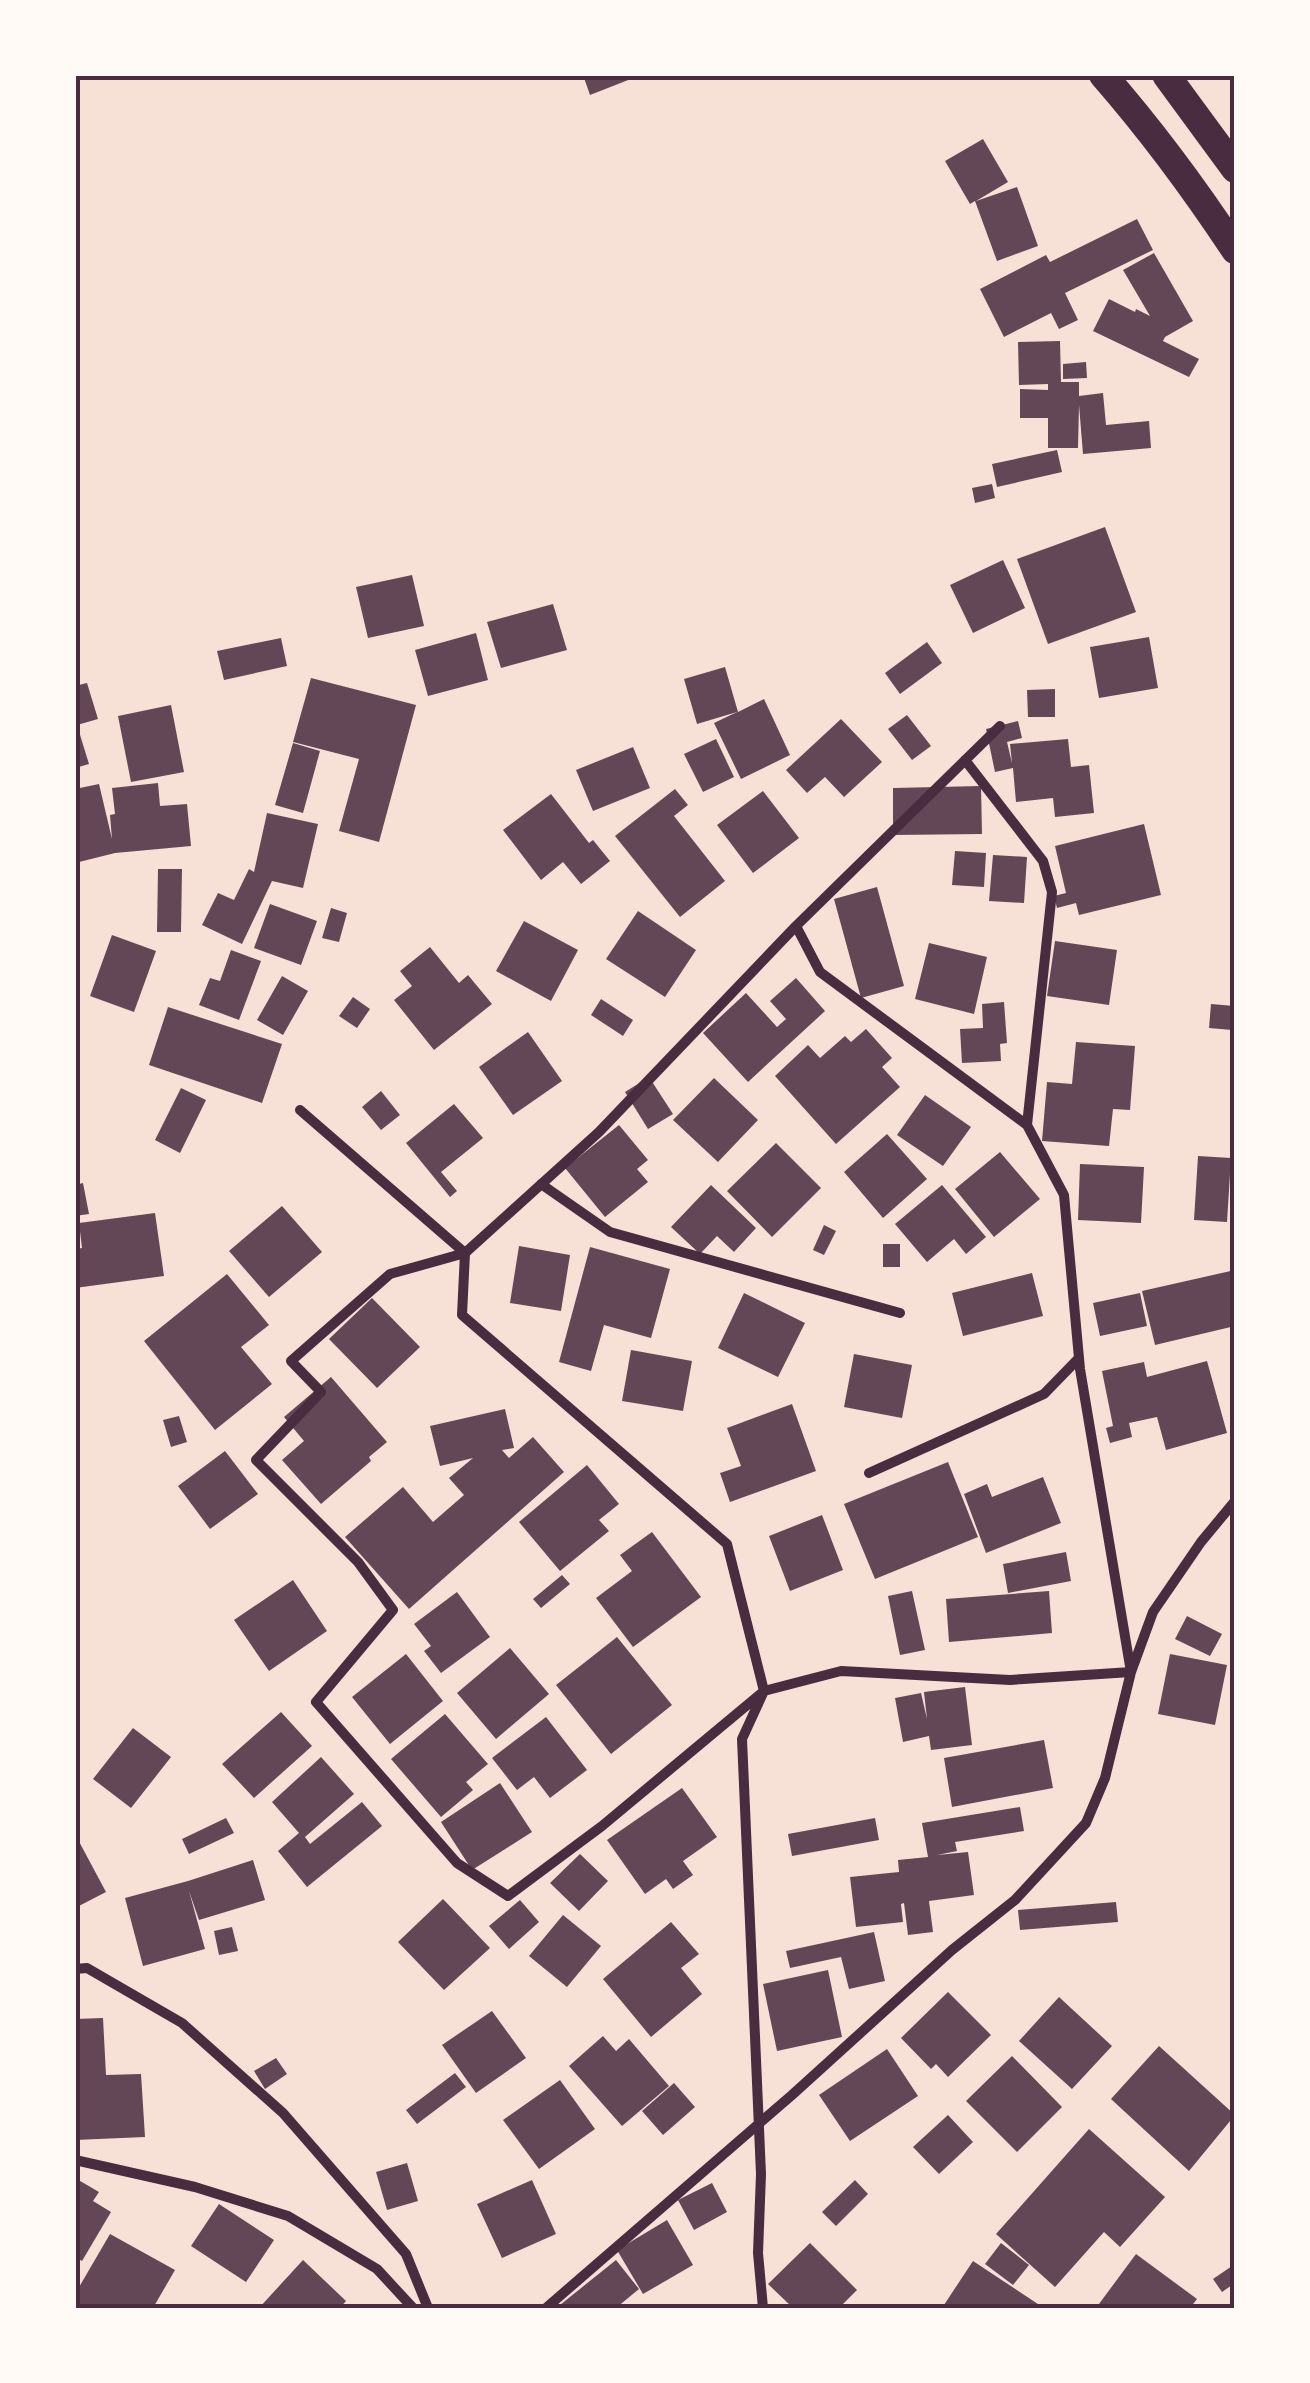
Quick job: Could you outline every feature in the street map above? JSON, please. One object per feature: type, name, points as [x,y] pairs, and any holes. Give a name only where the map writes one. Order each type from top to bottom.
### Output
[{"type":"highway","points":[[1103,75],[1195,190],[1235,250]]},
{"type":"highway","points":[[1166,75],[1235,169]]},
{"type":"street","points":[[1000,726],[796,926],[599,1132],[465,1254],[390,1274],[291,1361],[321,1392],[256,1460],[358,1562],[394,1610],[316,1702],[456,1863],[508,1896],[602,1826],[764,1691],[841,1672],[1010,1680],[1130,1672]]},
{"type":"street","points":[[965,760],[1043,861],[1052,892],[1028,1126]]},
{"type":"street","points":[[796,926],[820,972],[1028,1126],[1064,1195],[1079,1358],[1130,1672]]},
{"type":"street","points":[[300,1110],[465,1254]]},
{"type":"street","points":[[542,1184],[610,1232],[900,1313]]},
{"type":"street","points":[[465,1254],[462,1315],[727,1544],[764,1691],[742,1738],[763,2308]]},
{"type":"street","points":[[869,1472],[1044,1394],[1079,1358]]},
{"type":"street","points":[[546,2308],[952,1950],[1015,1900],[1086,1823],[1106,1778],[1130,1672],[1153,1612],[1235,1501]]},
{"type":"street","points":[[75,1969],[86,1968],[182,2023],[283,2114],[406,2254],[428,2308]]},
{"type":"street","points":[[75,2160],[195,2186],[288,2216],[377,2270],[413,2308]]},
{"type":"building","points":[[583,75],[641,75],[590,95]]},
{"type":"building","points":[[983,139],[1008,182],[976,201],[1017,187],[1038,246],[997,261],[975,201],[970,204],[945,161]]},
{"type":"building","points":[[1137,219],[1153,250],[1065,293],[1078,320],[1059,329],[1051,313],[1004,337],[980,289],[1046,255],[1050,262]]},
{"type":"building","points":[[1154,253],[1193,321],[1163,341],[1199,359],[1189,377],[1093,331],[1109,299],[1150,316],[1123,270]]},
{"type":"building","points":[[1060,341],[1061,382],[1079,382],[1079,396],[1103,393],[1106,425],[1149,421],[1151,448],[1083,454],[1079,405],[1078,448],[1048,448],[1048,418],[1020,418],[1020,389],[1048,390],[1048,384],[1019,385],[1018,342]]},
{"type":"building","points":[[1086,362],[1087,378],[1063,379],[1063,364]]},
{"type":"building","points":[[1057,450],[1062,472],[997,487],[992,464]]},
{"type":"building","points":[[992,484],[995,498],[975,503],[972,488]]},
{"type":"building","points":[[1105,527],[1136,612],[1048,644],[1017,559]]},
{"type":"building","points":[[1003,560],[1025,608],[973,633],[950,585]]},
{"type":"building","points":[[412,575],[424,626],[368,638],[356,587]]},
{"type":"building","points":[[553,604],[567,650],[501,668],[487,622]]},
{"type":"building","points":[[476,633],[488,680],[428,696],[415,650]]},
{"type":"building","points":[[1149,637],[1158,688],[1099,698],[1090,647]]},
{"type":"building","points":[[281,638],[287,666],[224,680],[217,651]]},
{"type":"building","points":[[927,642],[942,663],[900,694],[885,673]]},
{"type":"building","points":[[725,667],[738,712],[764,699],[790,755],[741,779],[714,723],[737,712],[697,724],[684,679]]},
{"type":"building","points":[[311,678],[416,705],[379,842],[339,831],[359,759],[293,742]]},
{"type":"building","points":[[87,683],[98,719],[77,725],[89,764],[75,768],[75,686]]},
{"type":"building","points":[[1055,689],[1055,717],[1028,717],[1027,690]]},
{"type":"building","points":[[171,705],[184,772],[131,782],[118,716]]},
{"type":"building","points":[[907,715],[931,746],[912,760],[888,729]]},
{"type":"building","points":[[841,719],[882,762],[844,797],[825,777],[807,793],[786,770]]},
{"type":"building","points":[[1018,721],[1022,738],[1007,742],[1012,763],[1010,744],[1068,739],[1071,767],[1089,765],[1094,813],[1055,817],[1053,798],[1016,802],[1013,768],[995,772],[986,729]]},
{"type":"building","points":[[716,739],[734,777],[703,792],[684,754]]},
{"type":"building","points":[[293,743],[320,751],[303,813],[275,805]]},
{"type":"building","points":[[633,747],[650,788],[593,811],[576,770]]},
{"type":"building","points":[[158,783],[160,806],[187,804],[191,846],[115,853],[75,863],[75,789],[99,784],[112,839],[112,788]]},
{"type":"building","points":[[981,786],[982,834],[893,835],[893,788]]},
{"type":"building","points":[[675,789],[688,805],[674,816],[725,881],[680,917],[615,836]]},
{"type":"building","points":[[763,791],[799,838],[753,873],[717,825]]},
{"type":"building","points":[[551,794],[589,843],[593,840],[610,861],[581,884],[563,862],[541,880],[503,830]]},
{"type":"building","points":[[267,813],[318,824],[303,888],[272,881],[242,944],[202,925],[218,893],[234,900],[249,869],[254,872]]},
{"type":"building","points":[[1144,824],[1161,895],[1079,915],[1076,903],[1057,908],[1054,896],[1066,893],[1055,846]]},
{"type":"building","points":[[955,851],[986,853],[984,887],[952,885]]},
{"type":"building","points":[[993,855],[1027,857],[1024,903],[989,901]]},
{"type":"building","points":[[158,869],[182,869],[181,932],[157,932]]},
{"type":"building","points":[[877,887],[904,986],[861,998],[834,899]]},
{"type":"building","points":[[270,904],[317,921],[301,965],[254,948]]},
{"type":"building","points":[[331,908],[347,913],[339,942],[322,938]]},
{"type":"building","points":[[638,911],[696,950],[665,997],[606,959]]},
{"type":"building","points":[[524,921],[578,950],[551,1001],[496,971]]},
{"type":"building","points":[[112,935],[156,951],[134,1012],[90,996]]},
{"type":"building","points":[[1055,941],[1117,950],[1109,1005],[1047,996]]},
{"type":"building","points":[[929,943],[987,957],[974,1014],[915,999]]},
{"type":"building","points":[[430,947],[459,983],[468,975],[492,1004],[434,1050],[394,1000],[412,986],[400,971]]},
{"type":"building","points":[[231,950],[261,961],[239,1020],[199,1005],[210,978],[220,981]]},
{"type":"building","points":[[282,976],[308,991],[283,1035],[257,1020]]},
{"type":"building","points":[[796,978],[825,1011],[748,1082],[703,1033],[746,993],[777,1027],[786,1019],[770,1001]]},
{"type":"building","points":[[353,997],[370,1009],[357,1028],[339,1016]]},
{"type":"building","points":[[601,999],[633,1020],[623,1036],[591,1015]]},
{"type":"building","points":[[1004,1002],[1007,1043],[1000,1044],[1001,1061],[962,1063],[960,1029],[983,1028],[982,1004]]},
{"type":"building","points":[[1211,1004],[1234,1006],[1232,1030],[1209,1028]]},
{"type":"building","points":[[168,1007],[282,1044],[262,1103],[149,1065]]},
{"type":"building","points":[[866,1029],[892,1058],[882,1067],[900,1087],[836,1144],[775,1076],[808,1045],[820,1058],[845,1036],[851,1042]]},
{"type":"building","points":[[528,1032],[562,1081],[513,1115],[479,1067]]},
{"type":"building","points":[[1076,1042],[1135,1046],[1130,1110],[1113,1109],[1109,1146],[1042,1141],[1047,1082],[1072,1084]]},
{"type":"building","points":[[649,1077],[673,1114],[648,1129],[625,1092]]},
{"type":"building","points":[[714,1078],[758,1120],[718,1162],[673,1120]]},
{"type":"building","points":[[181,1088],[206,1100],[180,1153],[155,1140]]},
{"type":"building","points":[[381,1091],[400,1115],[381,1130],[362,1107]]},
{"type":"building","points":[[925,1095],[971,1127],[943,1166],[897,1135]]},
{"type":"building","points":[[454,1104],[483,1138],[441,1172],[457,1191],[450,1197],[406,1143]]},
{"type":"building","points":[[619,1125],[648,1160],[637,1169],[648,1182],[605,1217],[565,1168]]},
{"type":"building","points":[[887,1134],[927,1179],[883,1218],[844,1172]]},
{"type":"building","points":[[776,1143],[821,1188],[772,1237],[727,1191]]},
{"type":"building","points":[[1000,1152],[1040,1199],[994,1237],[955,1189]]},
{"type":"building","points":[[1198,1156],[1231,1158],[1227,1222],[1194,1220]]},
{"type":"building","points":[[1080,1164],[1144,1167],[1141,1223],[1078,1220]]},
{"type":"building","points":[[83,1183],[89,1214],[75,1216],[75,1185]]},
{"type":"building","points":[[711,1185],[756,1228],[734,1252],[717,1236],[700,1254],[671,1227]]},
{"type":"building","points":[[942,1185],[986,1237],[966,1254],[954,1239],[927,1262],[895,1224]]},
{"type":"building","points":[[282,1206],[322,1252],[269,1297],[229,1251]]},
{"type":"building","points":[[155,1213],[164,1276],[75,1288],[75,1249],[82,1248],[79,1223]]},
{"type":"building","points":[[824,1225],[836,1231],[824,1255],[813,1250]]},
{"type":"building","points":[[883,1244],[900,1244],[900,1267],[883,1267]]},
{"type":"building","points":[[519,1246],[570,1255],[561,1311],[510,1303]]},
{"type":"building","points":[[590,1247],[670,1269],[651,1338],[604,1325],[591,1371],[559,1362]]},
{"type":"building","points":[[1235,1270],[1235,1326],[1155,1345],[1142,1291]]},
{"type":"building","points":[[1032,1273],[1043,1316],[963,1336],[952,1293]]},
{"type":"building","points":[[227,1274],[269,1325],[241,1347],[272,1384],[215,1430],[144,1341]]},
{"type":"building","points":[[744,1293],[805,1323],[778,1377],[718,1348]]},
{"type":"building","points":[[1140,1293],[1147,1326],[1100,1336],[1093,1303]]},
{"type":"building","points":[[372,1298],[420,1347],[377,1388],[329,1339]]},
{"type":"building","points":[[631,1350],[692,1361],[683,1411],[622,1401]]},
{"type":"building","points":[[854,1354],[912,1365],[902,1418],[844,1407]]},
{"type":"building","points":[[1207,1361],[1227,1433],[1166,1450],[1157,1417],[1129,1423],[1132,1437],[1110,1443],[1106,1428],[1113,1426],[1102,1371],[1144,1362],[1147,1377]]},
{"type":"building","points":[[331,1377],[387,1442],[321,1504],[282,1460],[304,1441],[284,1417]]},
{"type":"building","points":[[792,1404],[816,1471],[730,1502],[720,1473],[741,1466],[727,1428]]},
{"type":"building","points":[[505,1409],[514,1448],[502,1450],[509,1458],[533,1437],[564,1472],[409,1609],[345,1537],[403,1487],[433,1522],[464,1495],[449,1478],[473,1458],[440,1466],[430,1426]]},
{"type":"building","points":[[179,1416],[187,1442],[171,1447],[163,1420]]},
{"type":"building","points":[[225,1451],[258,1494],[210,1529],[178,1486]]},
{"type":"building","points":[[948,1462],[978,1537],[875,1579],[844,1504]]},
{"type":"building","points":[[587,1465],[619,1504],[599,1520],[609,1531],[560,1571],[519,1522]]},
{"type":"building","points":[[1043,1477],[1061,1523],[986,1553],[964,1494],[987,1484],[992,1497]]},
{"type":"building","points":[[822,1515],[843,1570],[790,1591],[769,1536]]},
{"type":"building","points":[[652,1532],[701,1597],[633,1647],[596,1598],[632,1571],[620,1555]]},
{"type":"building","points":[[1066,1552],[1071,1581],[1008,1593],[1003,1564]]},
{"type":"building","points":[[562,1575],[570,1584],[541,1608],[533,1599]]},
{"type":"building","points":[[293,1580],[327,1631],[269,1671],[234,1620]]},
{"type":"building","points":[[912,1591],[925,1650],[900,1655],[888,1596]]},
{"type":"building","points":[[1049,1591],[1052,1633],[949,1642],[946,1599]]},
{"type":"building","points":[[457,1592],[490,1637],[441,1673],[424,1651],[431,1646],[414,1624]]},
{"type":"building","points":[[1187,1616],[1222,1634],[1210,1656],[1175,1639]]},
{"type":"building","points":[[617,1637],[672,1705],[611,1754],[556,1685]]},
{"type":"building","points":[[510,1648],[549,1694],[496,1739],[457,1693]]},
{"type":"building","points":[[406,1654],[443,1701],[390,1744],[352,1697]]},
{"type":"building","points":[[1170,1654],[1227,1665],[1215,1725],[1158,1714]]},
{"type":"building","points":[[965,1687],[972,1745],[931,1750],[929,1736],[903,1742],[895,1698],[921,1693],[927,1719],[924,1692]]},
{"type":"building","points":[[281,1712],[312,1746],[254,1798],[222,1764]]},
{"type":"building","points":[[445,1714],[488,1764],[466,1782],[473,1790],[441,1817],[391,1759]]},
{"type":"building","points":[[546,1717],[587,1770],[550,1798],[534,1777],[517,1790],[492,1758]]},
{"type":"building","points":[[133,1728],[171,1757],[131,1808],[93,1779]]},
{"type":"building","points":[[1044,1740],[1053,1788],[952,1807],[944,1758]]},
{"type":"building","points":[[321,1757],[354,1794],[305,1837],[310,1844],[362,1802],[382,1826],[307,1887],[278,1851],[299,1833],[272,1802]]},
{"type":"building","points":[[500,1783],[532,1832],[472,1870],[441,1822]]},
{"type":"building","points":[[682,1788],[717,1837],[683,1861],[693,1875],[673,1889],[666,1879],[645,1894],[607,1840]]},
{"type":"building","points":[[1020,1807],[1024,1831],[955,1842],[957,1851],[937,1855],[968,1852],[974,1895],[929,1901],[933,1932],[908,1935],[904,1903],[903,1922],[856,1927],[850,1877],[899,1872],[898,1860],[928,1857],[922,1823]]},
{"type":"building","points":[[226,1818],[234,1833],[189,1854],[182,1839]]},
{"type":"building","points":[[875,1818],[879,1840],[792,1856],[788,1834]]},
{"type":"building","points":[[75,1834],[106,1892],[75,1908]]},
{"type":"building","points":[[580,1854],[608,1881],[579,1911],[550,1883]]},
{"type":"building","points":[[253,1860],[265,1900],[199,1920],[189,1891],[205,1949],[143,1966],[125,1898]]},
{"type":"building","points":[[443,1899],[490,1948],[444,1990],[398,1942]]},
{"type":"building","points":[[520,1900],[539,1922],[509,1949],[489,1926]]},
{"type":"building","points":[[1116,1902],[1118,1922],[1020,1930],[1018,1910]]},
{"type":"building","points":[[563,1915],[601,1946],[567,1987],[529,1956]]},
{"type":"building","points":[[671,1922],[699,1954],[681,1968],[702,1994],[651,2037],[603,1979]]},
{"type":"building","points":[[232,1927],[238,1951],[219,1955],[214,1931]]},
{"type":"building","points":[[874,1932],[885,1981],[849,1989],[841,1957],[790,1968],[786,1951]]},
{"type":"building","points":[[828,1970],[842,2037],[777,2051],[763,1984]]},
{"type":"building","points":[[948,1992],[991,2035],[948,2077],[936,2064],[931,2069],[901,2038]]},
{"type":"building","points":[[1059,1997],[1112,2046],[1072,2089],[1019,2041]]},
{"type":"building","points":[[492,2011],[526,2058],[476,2093],[442,2045]]},
{"type":"building","points":[[103,2018],[106,2075],[141,2074],[145,2137],[75,2140],[75,2019]]},
{"type":"building","points":[[603,2036],[616,2051],[629,2039],[669,2086],[622,2126],[569,2066]]},
{"type":"building","points":[[1159,2046],[1235,2115],[1189,2171],[1111,2099]]},
{"type":"building","points":[[887,2049],[918,2096],[850,2141],[819,2095]]},
{"type":"building","points":[[1012,2056],[1062,2107],[1017,2152],[966,2101]]},
{"type":"building","points":[[276,2058],[287,2074],[265,2089],[254,2071]]},
{"type":"building","points":[[455,2073],[466,2087],[417,2124],[406,2110]]},
{"type":"building","points":[[560,2080],[595,2129],[539,2169],[503,2120]]},
{"type":"building","points":[[674,2083],[695,2107],[663,2135],[642,2111]]},
{"type":"building","points":[[948,2115],[973,2142],[939,2174],[913,2147]]},
{"type":"building","points":[[1089,2129],[1165,2197],[1120,2247],[1104,2232],[1055,2287],[996,2234]]},
{"type":"building","points":[[407,2163],[418,2201],[387,2210],[376,2172]]},
{"type":"building","points":[[75,2178],[99,2192],[93,2201],[111,2212],[82,2261],[75,2257]]},
{"type":"building","points":[[532,2180],[556,2234],[502,2258],[477,2204]]},
{"type":"building","points":[[855,2180],[868,2194],[836,2226],[822,2212]]},
{"type":"building","points":[[712,2183],[727,2212],[694,2230],[678,2200]]},
{"type":"building","points":[[219,2204],[274,2240],[246,2282],[191,2246]]},
{"type":"building","points":[[667,2220],[693,2265],[643,2294],[617,2250]]},
{"type":"building","points":[[110,2234],[175,2270],[153,2308],[86,2308],[75,2302],[75,2294]]},
{"type":"building","points":[[810,2243],[857,2290],[839,2308],[793,2308],[768,2284]]},
{"type":"building","points":[[1001,2243],[1029,2265],[1013,2285],[985,2264]]},
{"type":"building","points":[[1136,2254],[1197,2299],[1190,2308],[1096,2308]]},
{"type":"building","points":[[303,2260],[346,2301],[340,2308],[259,2308]]},
{"type":"building","points":[[616,2260],[639,2289],[616,2308],[562,2308],[560,2305]]},
{"type":"building","points":[[973,2261],[1044,2308],[942,2308]]},
{"type":"building","points":[[1235,2264],[1235,2283],[1222,2292],[1213,2279]]}]
